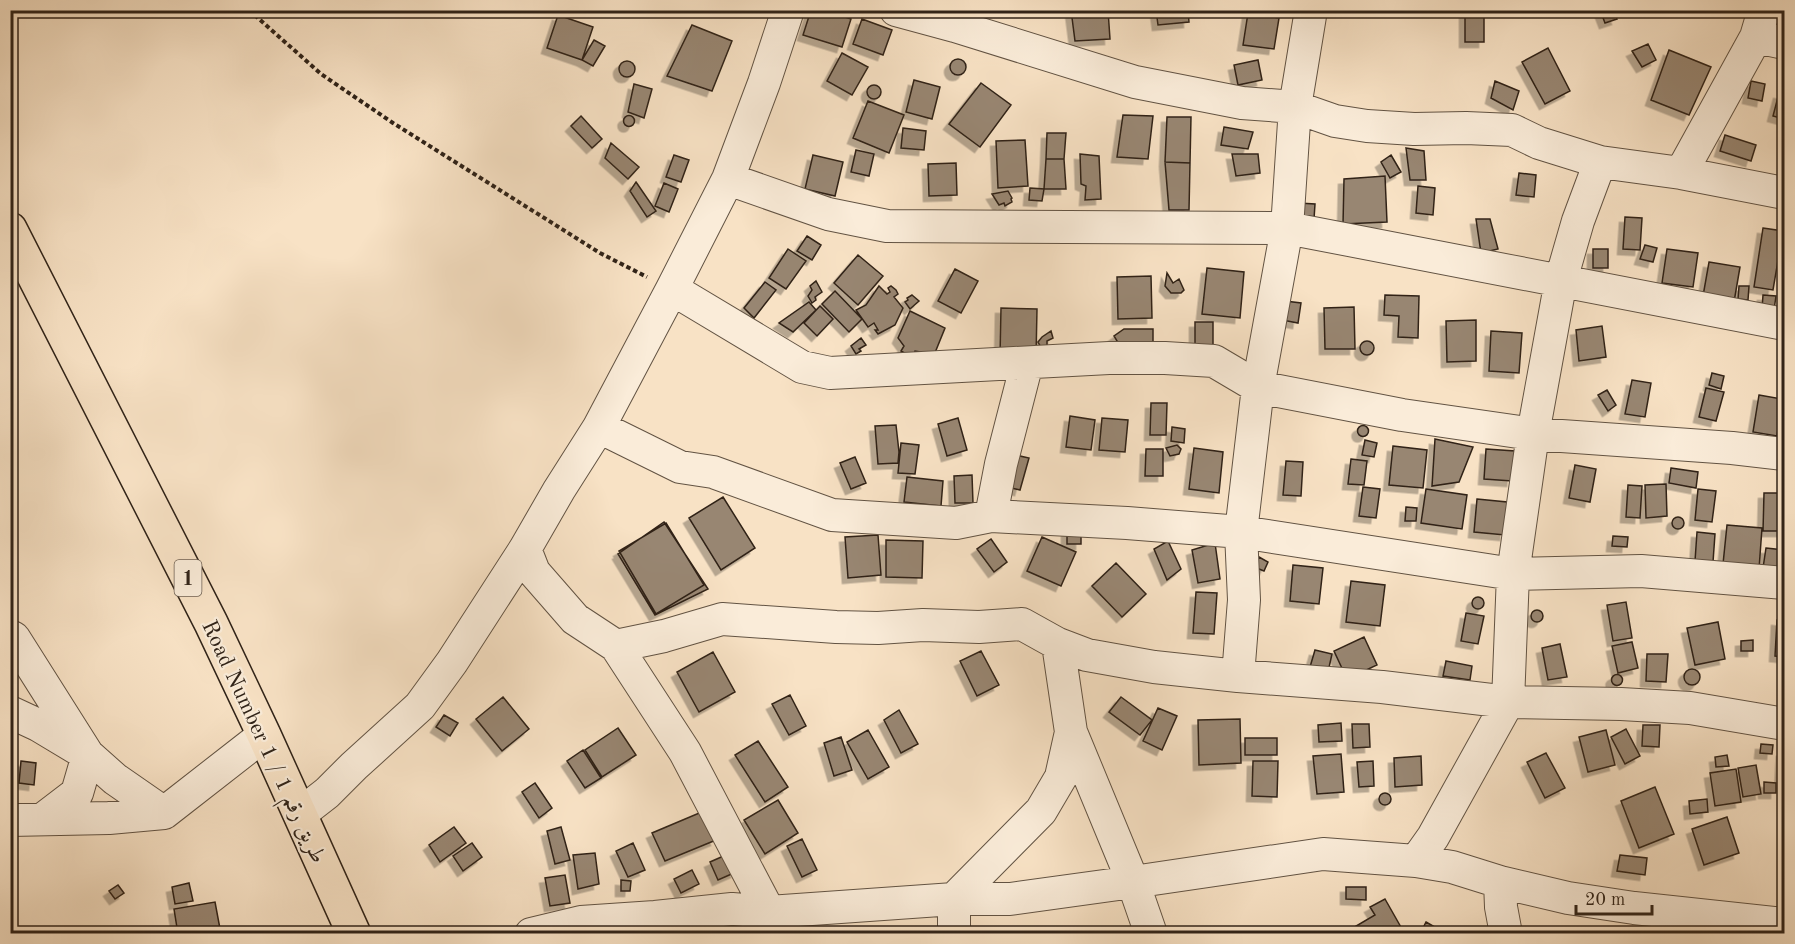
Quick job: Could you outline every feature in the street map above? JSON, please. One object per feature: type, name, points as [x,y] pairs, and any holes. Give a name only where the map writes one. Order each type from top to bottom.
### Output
[{"type":"highway","name":"Road Number 1 / طريق رقم 1","points":[[10,229],[211,623],[354,933]]},
{"type":"street","points":[[300,814],[327,793],[420,706],[452,662],[525,549],[599,426],[728,179],[789,10]]},
{"type":"street","points":[[896,10],[1135,82],[1242,103],[1295,107],[1335,121],[1366,126],[1512,130],[1539,143],[1600,162],[1681,173],[1785,193]]},
{"type":"street","points":[[1238,676],[1244,600],[1241,532],[1258,387],[1287,228],[1295,107],[1311,10]]},
{"type":"street","points":[[1681,173],[1768,30]]},
{"type":"street","points":[[1416,861],[1433,837],[1508,702],[1513,574],[1533,434],[1561,280],[1578,221],[1600,162]]},
{"type":"street","points":[[728,179],[828,214],[887,226],[1287,228],[1785,324]]},
{"type":"street","points":[[672,289],[802,367],[830,372],[1109,358],[1214,361],[1258,387],[1402,415],[1533,434],[1785,454]]},
{"type":"street","points":[[991,516],[1001,464],[1027,363]]},
{"type":"street","points":[[599,426],[680,467],[713,472],[832,515],[956,523],[991,516],[1127,523],[1241,532],[1513,574],[1641,571],[1785,583]]},
{"type":"street","points":[[525,549],[534,572],[575,619],[616,646],[685,752],[769,912]]},
{"type":"street","points":[[616,646],[664,636],[722,619],[868,628],[923,625],[979,627],[1022,624],[1058,644],[1087,655],[1136,663],[1238,676],[1382,687],[1508,702],[1690,708],[1785,724]]},
{"type":"street","points":[[10,636],[88,755],[77,793],[43,819]]},
{"type":"street","points":[[1058,644],[1071,732],[1133,882],[1151,933]]},
{"type":"street","points":[[10,712],[38,725],[88,755],[115,779],[164,813]]},
{"type":"street","points":[[954,933],[954,899],[1041,811],[1061,777],[1071,732]]},
{"type":"street","points":[[10,820],[109,818],[164,813],[264,735]]},
{"type":"street","points":[[531,933],[581,922],[732,909],[769,912],[954,899],[1010,898],[1323,854],[1416,861],[1452,867],[1500,882],[1568,898],[1634,908],[1785,924]]},
{"type":"street","points":[[1500,882],[1501,907],[1506,933]]},
{"type":"path","points":[[249,10],[321,74],[393,123],[600,253],[672,289]]},
{"type":"building","points":[[811,10],[824,10],[851,19],[842,47],[803,35]]},
{"type":"building","points":[[1071,10],[1108,10],[1110,39],[1075,41]]},
{"type":"building","points":[[1156,10],[1188,10],[1189,22],[1158,25]]},
{"type":"building","points":[[1465,10],[1484,10],[1484,42],[1465,42]]},
{"type":"building","points":[[1600,10],[1613,10],[1617,19],[1605,23]]},
{"type":"building","points":[[1248,13],[1279,18],[1274,49],[1243,45]]},
{"type":"building","points":[[558,15],[593,27],[582,60],[547,48]]},
{"type":"building","points":[[862,19],[892,30],[883,55],[853,44]]},
{"type":"building","points":[[692,25],[732,41],[712,91],[667,76]]},
{"type":"building","points":[[594,40],[605,46],[593,66],[582,60]]},
{"type":"building","points":[[1648,44],[1656,60],[1642,67],[1632,51]]},
{"type":"building","points":[[1548,48],[1570,91],[1545,104],[1522,62]]},
{"type":"building","points":[[1669,50],[1711,67],[1689,115],[1651,100]]},
{"type":"building","points":[[842,53],[868,67],[852,95],[827,81]]},
{"type":"building","points":[[955,59],[961,59],[966,67],[964,73],[955,75],[950,70],[950,64]]},
{"type":"building","points":[[1258,60],[1262,80],[1238,85],[1234,65]]},
{"type":"building","points":[[627,61],[635,69],[627,77],[619,69]]},
{"type":"building","points":[[914,80],[940,87],[932,119],[906,112]]},
{"type":"building","points":[[1495,81],[1519,91],[1513,110],[1491,98]]},
{"type":"building","points":[[1751,81],[1765,84],[1762,101],[1748,98]]},
{"type":"building","points":[[981,83],[1011,105],[980,147],[949,124]]},
{"type":"building","points":[[634,84],[652,89],[644,118],[628,112]]},
{"type":"building","points":[[871,85],[877,85],[881,92],[877,99],[871,99],[867,95],[867,89]]},
{"type":"building","points":[[1779,93],[1784,94],[1784,119],[1773,116]]},
{"type":"building","points":[[868,101],[904,115],[889,153],[853,138]]},
{"type":"building","points":[[629,115],[635,121],[629,127],[623,121]]},
{"type":"building","points":[[1123,115],[1153,116],[1148,159],[1117,157]]},
{"type":"building","points":[[581,116],[602,139],[592,148],[571,126]]},
{"type":"building","points":[[1167,117],[1191,117],[1190,163],[1165,162]]},
{"type":"building","points":[[1224,127],[1253,132],[1248,149],[1221,145]]},
{"type":"building","points":[[903,128],[926,131],[924,150],[901,148]]},
{"type":"building","points":[[1047,133],[1066,133],[1064,159],[1046,159]]},
{"type":"building","points":[[1725,135],[1756,145],[1751,161],[1720,151]]},
{"type":"building","points":[[1025,140],[1028,186],[998,188],[996,141]]},
{"type":"building","points":[[611,143],[639,167],[628,179],[605,158]]},
{"type":"building","points":[[1406,148],[1424,151],[1426,180],[1410,180]]},
{"type":"building","points":[[856,150],[874,154],[869,176],[851,172]]},
{"type":"building","points":[[1080,154],[1099,156],[1101,199],[1085,200],[1086,186],[1081,184]]},
{"type":"building","points":[[1232,154],[1258,154],[1260,173],[1236,176]]},
{"type":"building","points":[[674,155],[689,160],[681,182],[666,177]]},
{"type":"building","points":[[813,155],[843,162],[835,196],[805,189]]},
{"type":"building","points":[[1391,155],[1401,172],[1390,178],[1381,162]]},
{"type":"building","points":[[1046,159],[1064,159],[1066,189],[1044,189]]},
{"type":"building","points":[[1165,162],[1190,163],[1189,210],[1169,210]]},
{"type":"building","points":[[956,163],[957,195],[929,196],[928,164]]},
{"type":"building","points":[[1519,173],[1536,175],[1534,197],[1516,195]]},
{"type":"building","points":[[1385,176],[1387,222],[1343,224],[1344,179]]},
{"type":"building","points":[[636,182],[656,211],[647,217],[630,191]]},
{"type":"building","points":[[664,183],[678,189],[669,212],[655,206]]},
{"type":"building","points":[[1418,186],[1435,188],[1433,215],[1416,213]]},
{"type":"building","points":[[1030,188],[1044,189],[1042,201],[1029,200]]},
{"type":"building","points":[[1008,191],[1012,202],[1005,206],[1004,203],[999,205],[992,194]]},
{"type":"building","points":[[1298,203],[1315,204],[1314,219],[1298,219]]},
{"type":"building","points":[[1625,217],[1642,218],[1640,250],[1623,249]]},
{"type":"building","points":[[1476,219],[1490,219],[1498,249],[1481,253]]},
{"type":"building","points":[[1763,228],[1783,231],[1773,290],[1754,287]]},
{"type":"building","points":[[807,236],[821,245],[812,260],[797,251]]},
{"type":"building","points":[[1645,245],[1657,248],[1653,262],[1640,259]]},
{"type":"building","points":[[788,249],[806,261],[786,289],[769,278]]},
{"type":"building","points":[[1593,249],[1608,249],[1608,268],[1593,268]]},
{"type":"building","points":[[1667,249],[1698,253],[1693,287],[1662,283]]},
{"type":"building","points":[[858,255],[883,276],[858,305],[834,283]]},
{"type":"building","points":[[1709,262],[1740,267],[1734,302],[1703,296]]},
{"type":"building","points":[[1207,268],[1244,272],[1240,318],[1202,314]]},
{"type":"building","points":[[955,269],[978,281],[961,313],[938,301]]},
{"type":"building","points":[[1167,273],[1173,283],[1179,279],[1184,290],[1181,293],[1171,293],[1165,286]]},
{"type":"building","points":[[1151,276],[1152,318],[1118,319],[1117,277]]},
{"type":"building","points":[[816,281],[822,292],[815,297],[816,300],[812,303],[808,296],[812,290],[810,286]]},
{"type":"building","points":[[765,282],[776,290],[754,318],[744,308]]},
{"type":"building","points":[[879,286],[887,294],[891,286],[896,290],[898,294],[894,297],[903,308],[895,325],[878,334],[874,323],[868,327],[856,310],[866,305]]},
{"type":"building","points":[[1739,286],[1749,286],[1748,300],[1738,299]]},
{"type":"building","points":[[835,291],[862,319],[849,332],[822,304]]},
{"type":"building","points":[[912,295],[919,301],[910,309],[905,302]]},
{"type":"building","points":[[1385,295],[1419,296],[1418,338],[1398,337],[1399,316],[1384,315]]},
{"type":"building","points":[[1763,295],[1776,296],[1774,310],[1762,309]]},
{"type":"building","points":[[1285,301],[1301,303],[1298,323],[1282,320]]},
{"type":"building","points":[[809,302],[816,310],[793,332],[779,323]]},
{"type":"building","points":[[820,306],[833,319],[817,336],[804,323]]},
{"type":"building","points":[[1354,307],[1355,349],[1325,349],[1324,308]]},
{"type":"building","points":[[1001,308],[1037,309],[1036,357],[1000,356]]},
{"type":"building","points":[[910,311],[945,328],[930,365],[918,356],[921,352],[915,351],[913,358],[901,351],[904,346],[898,338]]},
{"type":"building","points":[[1476,320],[1476,361],[1447,362],[1446,321]]},
{"type":"building","points":[[1195,322],[1213,322],[1213,346],[1195,346]]},
{"type":"building","points":[[1602,326],[1606,357],[1579,361],[1576,330]]},
{"type":"building","points":[[1124,329],[1153,329],[1153,345],[1120,346],[1114,336]]},
{"type":"building","points":[[1051,331],[1053,338],[1047,341],[1047,346],[1042,349],[1038,342]]},
{"type":"building","points":[[1491,331],[1522,333],[1519,373],[1489,371]]},
{"type":"building","points":[[861,338],[866,345],[856,354],[851,346]]},
{"type":"building","points":[[1367,341],[1372,343],[1374,348],[1372,353],[1367,355],[1362,353],[1360,348],[1362,343]]},
{"type":"building","points":[[1712,373],[1724,376],[1721,389],[1709,385]]},
{"type":"building","points":[[1632,380],[1651,383],[1645,417],[1625,414]]},
{"type":"building","points":[[1706,388],[1724,392],[1716,421],[1699,417]]},
{"type":"building","points":[[1607,390],[1616,405],[1608,411],[1598,395]]},
{"type":"building","points":[[1759,395],[1782,399],[1777,436],[1753,432]]},
{"type":"building","points":[[1151,403],[1167,403],[1166,435],[1150,435]]},
{"type":"building","points":[[1070,416],[1095,420],[1091,450],[1066,447]]},
{"type":"building","points":[[958,418],[967,450],[947,456],[938,424]]},
{"type":"building","points":[[1102,418],[1128,420],[1125,452],[1099,450]]},
{"type":"building","points":[[896,425],[898,463],[878,464],[875,426]]},
{"type":"building","points":[[1363,425],[1369,431],[1363,437],[1357,431]]},
{"type":"building","points":[[1172,427],[1185,429],[1184,443],[1171,441]]},
{"type":"building","points":[[1435,439],[1473,447],[1459,482],[1432,486]]},
{"type":"building","points":[[1365,440],[1377,443],[1374,457],[1362,455]]},
{"type":"building","points":[[901,443],[919,445],[915,474],[898,473]]},
{"type":"building","points":[[1177,445],[1181,449],[1179,454],[1170,456],[1166,448]]},
{"type":"building","points":[[1393,446],[1427,450],[1423,488],[1389,485]]},
{"type":"building","points":[[1194,448],[1223,452],[1219,493],[1189,489]]},
{"type":"building","points":[[1146,449],[1163,449],[1163,476],[1145,476]]},
{"type":"building","points":[[1486,449],[1515,451],[1512,481],[1484,479]]},
{"type":"building","points":[[1011,454],[1029,458],[1020,490],[1003,486]]},
{"type":"building","points":[[855,457],[866,483],[851,489],[840,463]]},
{"type":"building","points":[[1351,459],[1367,461],[1364,485],[1348,484]]},
{"type":"building","points":[[1286,461],[1303,462],[1301,496],[1283,495]]},
{"type":"building","points":[[1575,465],[1596,469],[1590,502],[1569,498]]},
{"type":"building","points":[[1671,468],[1698,472],[1696,488],[1669,483]]},
{"type":"building","points":[[972,475],[973,503],[955,503],[954,476]]},
{"type":"building","points":[[907,477],[943,481],[941,506],[904,502]]},
{"type":"building","points":[[1666,484],[1667,516],[1646,518],[1645,485]]},
{"type":"building","points":[[1628,485],[1642,486],[1640,518],[1626,517]]},
{"type":"building","points":[[1363,487],[1380,489],[1376,518],[1359,516]]},
{"type":"building","points":[[1426,489],[1467,495],[1462,529],[1421,523]]},
{"type":"building","points":[[1698,489],[1716,491],[1712,522],[1695,520]]},
{"type":"building","points":[[1764,493],[1783,493],[1783,531],[1763,531]]},
{"type":"building","points":[[723,497],[755,548],[721,570],[689,518]]},
{"type":"building","points":[[1477,499],[1507,502],[1505,535],[1474,532]]},
{"type":"building","points":[[1406,507],[1417,508],[1416,521],[1405,521]]},
{"type":"building","points":[[1678,517],[1684,523],[1678,529],[1672,523]]},
{"type":"building","points":[[664,522],[708,589],[655,615],[618,554]]},
{"type":"building","points":[[666,523],[704,585],[656,614],[619,551]]},
{"type":"building","points":[[1727,525],[1762,528],[1759,569],[1723,564]]},
{"type":"building","points":[[1067,529],[1081,529],[1081,544],[1067,544]]},
{"type":"building","points":[[1697,532],[1715,534],[1713,562],[1695,561]]},
{"type":"building","points":[[878,535],[881,575],[848,578],[845,537]]},
{"type":"building","points":[[1613,536],[1628,537],[1627,547],[1612,546]]},
{"type":"building","points":[[1042,537],[1076,552],[1061,586],[1027,571]]},
{"type":"building","points":[[991,539],[1007,562],[994,572],[977,549]]},
{"type":"building","points":[[886,540],[923,541],[922,578],[886,577]]},
{"type":"building","points":[[1168,541],[1181,569],[1167,580],[1154,549]]},
{"type":"building","points":[[1215,543],[1220,579],[1198,583],[1192,550]]},
{"type":"building","points":[[1766,548],[1784,550],[1784,571],[1763,568]]},
{"type":"building","points":[[1259,557],[1268,562],[1264,571],[1254,567]]},
{"type":"building","points":[[1116,563],[1146,594],[1122,617],[1092,586]]},
{"type":"building","points":[[1293,565],[1323,568],[1319,604],[1290,601]]},
{"type":"building","points":[[1351,581],[1385,585],[1380,626],[1346,622]]},
{"type":"building","points":[[1196,592],[1217,593],[1214,634],[1193,633]]},
{"type":"building","points":[[1480,597],[1484,603],[1480,609],[1476,609],[1472,601]]},
{"type":"building","points":[[1626,602],[1632,638],[1613,641],[1607,605]]},
{"type":"building","points":[[1539,610],[1542,611],[1542,621],[1535,622],[1532,621],[1531,614],[1532,611]]},
{"type":"building","points":[[1466,613],[1484,616],[1478,644],[1461,641]]},
{"type":"building","points":[[1777,620],[1784,621],[1784,657],[1775,656]]},
{"type":"building","points":[[1718,622],[1725,659],[1695,665],[1687,628]]},
{"type":"building","points":[[1364,637],[1377,665],[1347,679],[1334,651]]},
{"type":"building","points":[[1753,640],[1753,651],[1741,651],[1741,641]]},
{"type":"building","points":[[1632,642],[1638,668],[1618,673],[1612,646]]},
{"type":"building","points":[[1560,644],[1567,677],[1548,680],[1542,648]]},
{"type":"building","points":[[1315,650],[1332,654],[1328,672],[1310,667]]},
{"type":"building","points":[[981,651],[999,685],[977,696],[960,661]]},
{"type":"building","points":[[713,652],[735,692],[699,712],[677,672]]},
{"type":"building","points":[[1647,654],[1668,654],[1666,682],[1646,681]]},
{"type":"building","points":[[1446,661],[1472,666],[1470,680],[1443,676]]},
{"type":"building","points":[[1692,669],[1698,671],[1700,677],[1698,683],[1692,685],[1686,683],[1684,677],[1686,671]]},
{"type":"building","points":[[1617,674],[1623,680],[1617,686],[1611,680]]},
{"type":"building","points":[[790,695],[806,726],[789,735],[772,704]]},
{"type":"building","points":[[503,697],[529,729],[502,751],[476,719]]},
{"type":"building","points":[[1121,697],[1152,720],[1140,735],[1109,712]]},
{"type":"building","points":[[1158,708],[1177,716],[1162,750],[1143,741]]},
{"type":"building","points":[[899,710],[918,744],[901,753],[884,720]]},
{"type":"building","points":[[444,715],[458,723],[450,736],[436,727]]},
{"type":"building","points":[[1240,719],[1241,763],[1199,765],[1198,720]]},
{"type":"building","points":[[1341,723],[1342,741],[1319,742],[1318,725]]},
{"type":"building","points":[[1352,724],[1369,724],[1370,747],[1353,748]]},
{"type":"building","points":[[1643,725],[1660,725],[1659,747],[1642,746]]},
{"type":"building","points":[[618,728],[636,755],[602,777],[585,750]]},
{"type":"building","points":[[1626,729],[1640,756],[1625,764],[1611,737]]},
{"type":"building","points":[[868,730],[889,767],[868,779],[847,742]]},
{"type":"building","points":[[1606,730],[1615,765],[1588,772],[1579,737]]},
{"type":"building","points":[[841,737],[852,770],[834,776],[824,743]]},
{"type":"building","points":[[1245,738],[1277,738],[1277,755],[1245,755]]},
{"type":"building","points":[[758,741],[788,787],[765,802],[735,755]]},
{"type":"building","points":[[1761,744],[1773,745],[1772,754],[1760,753]]},
{"type":"building","points":[[583,750],[601,778],[585,788],[567,761]]},
{"type":"building","points":[[1782,751],[1784,751],[1784,786],[1780,785]]},
{"type":"building","points":[[1546,753],[1565,788],[1545,798],[1527,762]]},
{"type":"building","points":[[1341,754],[1344,792],[1317,794],[1313,756]]},
{"type":"building","points":[[1727,755],[1729,766],[1716,767],[1715,757]]},
{"type":"building","points":[[1421,756],[1422,785],[1395,787],[1394,758]]},
{"type":"building","points":[[21,761],[36,763],[34,785],[19,783]]},
{"type":"building","points":[[1253,761],[1278,761],[1277,797],[1252,796]]},
{"type":"building","points":[[1373,761],[1374,786],[1359,787],[1357,762]]},
{"type":"building","points":[[1756,765],[1761,794],[1743,797],[1738,768]]},
{"type":"building","points":[[1736,769],[1741,802],[1715,806],[1710,773]]},
{"type":"building","points":[[1764,782],[1776,783],[1776,793],[1764,793]]},
{"type":"building","points":[[535,783],[552,808],[539,818],[522,792]]},
{"type":"building","points":[[1655,787],[1674,834],[1639,848],[1621,801]]},
{"type":"building","points":[[1387,793],[1390,794],[1390,804],[1383,805],[1380,804],[1379,797],[1380,794]]},
{"type":"building","points":[[1707,799],[1708,812],[1690,814],[1689,801]]},
{"type":"building","points":[[778,800],[798,833],[765,854],[744,820]]},
{"type":"building","points":[[704,811],[716,840],[665,861],[652,833]]},
{"type":"building","points":[[1727,817],[1739,853],[1704,865],[1692,829]]},
{"type":"building","points":[[454,827],[466,843],[440,862],[429,845]]},
{"type":"building","points":[[561,827],[570,860],[555,864],[547,831]]},
{"type":"building","points":[[802,839],[817,870],[802,877],[787,846]]},
{"type":"building","points":[[472,843],[482,857],[463,871],[453,856]]},
{"type":"building","points":[[633,843],[645,870],[628,877],[616,851]]},
{"type":"building","points":[[595,853],[599,884],[578,889],[573,855]]},
{"type":"building","points":[[728,854],[736,872],[718,880],[710,862]]},
{"type":"building","points":[[1620,855],[1647,858],[1645,875],[1617,871]]},
{"type":"building","points":[[692,870],[699,884],[681,893],[674,879]]},
{"type":"building","points":[[565,875],[570,903],[550,906],[545,878]]},
{"type":"building","points":[[621,880],[631,881],[630,891],[621,891]]},
{"type":"building","points":[[189,883],[193,901],[175,904],[172,887]]},
{"type":"building","points":[[118,885],[124,893],[115,899],[109,891]]},
{"type":"building","points":[[1346,887],[1366,887],[1366,900],[1346,899]]},
{"type":"building","points":[[1385,899],[1402,929],[1395,934],[1354,934],[1351,929],[1375,915],[1370,907]]},
{"type":"building","points":[[215,902],[221,934],[178,934],[174,909]]},
{"type":"building","points":[[1426,922],[1440,930],[1438,934],[1420,934]]},
{"type":"building","points":[[1493,926],[1494,934],[1467,934],[1466,929]]}]
